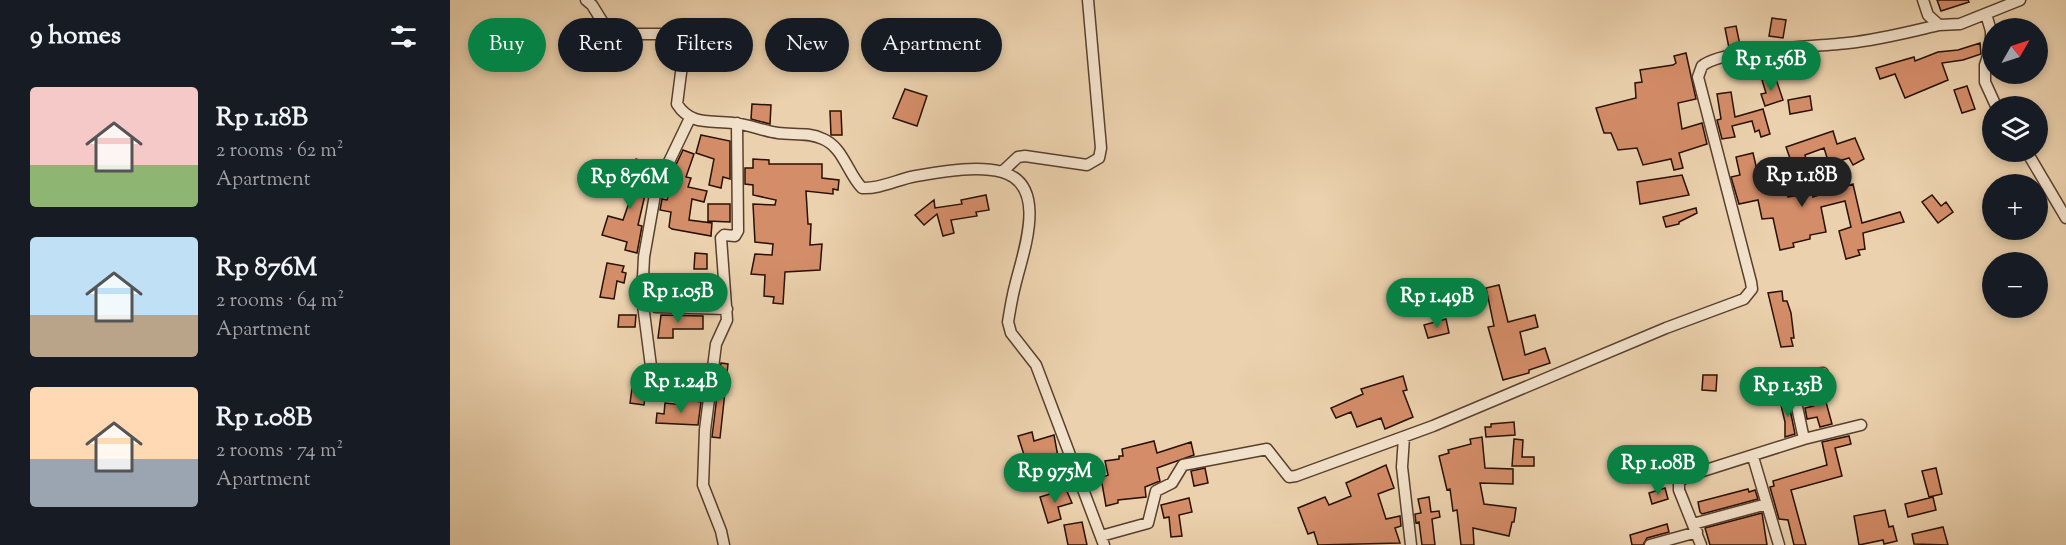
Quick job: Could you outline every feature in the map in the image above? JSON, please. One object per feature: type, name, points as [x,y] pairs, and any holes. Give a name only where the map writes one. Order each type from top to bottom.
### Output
[{"type":"street","points":[[586,0],[592,5],[610,34],[661,34],[680,46],[683,57],[676,104],[690,118],[699,122],[737,123],[779,133],[812,135],[825,139],[833,145],[851,176],[862,188],[871,189],[914,177],[980,169],[1002,172],[1020,183],[1026,193],[1030,226],[1008,322],[1011,333],[1036,365],[1102,540],[1148,523],[1156,491],[1172,483],[1183,465],[1267,448],[1292,477],[1404,437],[1666,328],[1734,304],[1749,294],[1751,282],[1742,239],[1698,77],[1702,66],[1707,62],[1787,47],[1849,43],[1939,25],[1960,24],[2019,0]]},
{"type":"street","points":[[1002,172],[1018,157],[1087,165],[1099,158],[1101,148],[1088,0]]},
{"type":"street","points":[[1923,0],[1928,15],[1939,25]]},
{"type":"street","points":[[1986,14],[1991,31],[1985,65],[1985,82],[1991,96]]},
{"type":"street","points":[[653,382],[642,297],[644,257],[656,189],[690,118]]},
{"type":"street","points":[[724,545],[722,531],[703,485],[705,430],[716,344],[727,323],[721,238],[724,235],[735,236],[738,231],[737,123]]},
{"type":"street","points":[[2033,162],[2066,218]]},
{"type":"street","points":[[656,307],[726,309]]},
{"type":"street","points":[[1804,439],[1792,384],[1798,376],[1823,373]]},
{"type":"street","points":[[1701,545],[1679,490],[1679,482],[1687,476],[1753,458],[1804,439],[1861,425]]},
{"type":"street","points":[[1404,437],[1402,467],[1410,545]]},
{"type":"street","points":[[1753,458],[1779,545]]},
{"type":"street","points":[[1650,545],[1767,504]]},
{"type":"building","points":[[1937,0],[1968,0],[1969,2],[1941,11]]},
{"type":"building","points":[[1772,18],[1786,20],[1783,38],[1769,36]]},
{"type":"building","points":[[1736,26],[1740,45],[1729,48],[1725,28]]},
{"type":"building","points":[[1980,43],[1981,54],[1942,63],[1948,80],[1905,98],[1895,74],[1880,79],[1876,68],[1914,57],[1915,61],[1938,52],[1958,50]]},
{"type":"building","points":[[1686,53],[1696,99],[1678,103],[1682,129],[1702,123],[1707,144],[1679,153],[1683,168],[1674,170],[1671,159],[1643,165],[1637,148],[1618,150],[1611,133],[1604,133],[1596,108],[1636,98],[1635,83],[1642,82],[1640,70],[1673,65],[1676,63],[1674,56]]},
{"type":"building","points":[[1775,76],[1783,100],[1765,106],[1761,94],[1766,93],[1762,80]]},
{"type":"building","points":[[1967,86],[1975,109],[1962,113],[1954,90]]},
{"type":"building","points":[[905,89],[927,96],[917,126],[893,118]]},
{"type":"building","points":[[1731,92],[1735,117],[1763,109],[1770,134],[1761,137],[1759,130],[1755,132],[1752,121],[1732,126],[1735,137],[1722,139],[1717,120],[1721,119],[1717,94]]},
{"type":"building","points":[[1810,96],[1812,110],[1790,114],[1788,100]]},
{"type":"building","points":[[752,104],[771,105],[770,124],[751,119]]},
{"type":"building","points":[[830,111],[841,111],[842,135],[831,135]]},
{"type":"building","points":[[1833,131],[1837,144],[1855,138],[1864,159],[1853,165],[1849,158],[1829,164],[1824,148],[1805,155],[1806,159],[1792,164],[1786,147]]},
{"type":"building","points":[[701,135],[730,141],[730,179],[723,177],[721,188],[709,185],[714,159],[696,153]]},
{"type":"building","points":[[683,150],[694,154],[686,177],[691,178],[688,187],[707,191],[704,202],[692,199],[689,220],[712,223],[711,236],[672,229],[669,227],[671,212],[660,210],[662,199],[667,200],[677,168],[675,167]]},
{"type":"building","points":[[1753,153],[1757,170],[1782,165],[1788,197],[1813,193],[1813,197],[1853,184],[1862,223],[1900,212],[1904,222],[1863,233],[1865,249],[1858,250],[1860,255],[1846,259],[1839,231],[1851,227],[1845,201],[1821,207],[1826,232],[1810,235],[1810,239],[1793,243],[1794,247],[1780,250],[1773,218],[1762,219],[1758,200],[1739,204],[1731,177],[1740,175],[1736,157]]},
{"type":"building","points":[[636,159],[648,164],[641,179],[648,182],[638,225],[642,226],[637,253],[625,250],[627,242],[602,235],[608,216],[623,220],[631,197],[617,193],[621,182],[625,184]]},
{"type":"building","points":[[753,159],[769,160],[769,164],[822,164],[822,178],[839,180],[838,190],[833,189],[833,194],[806,191],[808,224],[811,224],[810,245],[822,244],[820,270],[785,272],[783,304],[773,303],[774,297],[764,296],[765,275],[751,274],[755,254],[772,255],[773,244],[755,242],[753,204],[775,205],[776,200],[753,195],[753,185],[745,184],[745,168],[753,168]]},
{"type":"building","points":[[1682,175],[1689,195],[1640,204],[1637,182]]},
{"type":"building","points":[[986,195],[989,210],[976,212],[977,216],[951,220],[954,233],[943,236],[937,214],[924,225],[915,215],[934,200],[935,208],[962,204],[961,200]]},
{"type":"building","points":[[1932,195],[1941,206],[1946,202],[1953,212],[1938,223],[1922,202]]},
{"type":"building","points":[[708,204],[730,204],[730,222],[708,221]]},
{"type":"building","points":[[1696,208],[1697,213],[1679,224],[1666,227],[1663,217]]},
{"type":"building","points":[[695,253],[707,254],[707,269],[694,269]]},
{"type":"building","points":[[607,263],[624,266],[622,272],[626,273],[624,283],[617,281],[614,299],[600,297]]},
{"type":"building","points":[[669,285],[694,288],[692,301],[661,300],[662,293],[668,294]]},
{"type":"building","points":[[1499,285],[1508,322],[1535,315],[1538,327],[1520,332],[1525,355],[1545,348],[1550,363],[1529,370],[1529,373],[1503,380],[1488,327],[1494,326],[1486,288]]},
{"type":"building","points":[[1782,291],[1783,301],[1787,301],[1791,313],[1793,346],[1781,347],[1768,293]]},
{"type":"building","points":[[619,315],[636,315],[635,327],[618,327]]},
{"type":"building","points":[[661,315],[703,316],[703,329],[673,329],[673,338],[658,338]]},
{"type":"building","points":[[1446,319],[1449,333],[1428,338],[1424,325]]},
{"type":"building","points":[[721,363],[728,364],[720,438],[712,437]]},
{"type":"building","points":[[1703,375],[1717,375],[1716,391],[1702,390]]},
{"type":"building","points":[[1403,376],[1407,390],[1403,391],[1413,417],[1385,429],[1381,418],[1357,427],[1351,412],[1336,418],[1331,408],[1363,394],[1361,389]]},
{"type":"building","points":[[1821,384],[1832,424],[1820,427],[1817,417],[1807,419],[1805,408],[1814,406],[1810,386]]},
{"type":"building","points":[[632,388],[646,390],[644,405],[630,403]]},
{"type":"building","points":[[685,399],[701,402],[698,425],[656,423],[657,413],[664,414],[665,403],[684,405]]},
{"type":"building","points":[[1788,399],[1795,434],[1785,437],[1785,422],[1780,401]]},
{"type":"building","points":[[1514,422],[1515,435],[1486,437],[1485,427],[1491,427],[1491,424]]},
{"type":"building","points":[[1032,432],[1034,441],[1054,435],[1061,473],[1032,480],[1018,436]]},
{"type":"building","points":[[1849,436],[1851,444],[1835,448],[1842,476],[1791,490],[1806,545],[1794,545],[1788,520],[1779,519],[1770,487],[1774,486],[1773,481],[1827,465],[1822,442]]},
{"type":"building","points":[[1482,437],[1485,468],[1513,469],[1513,484],[1480,483],[1484,504],[1516,508],[1514,522],[1512,522],[1509,536],[1473,528],[1474,545],[1461,545],[1457,510],[1453,511],[1450,489],[1447,490],[1439,456],[1449,453],[1448,450],[1471,444],[1470,439]]},
{"type":"building","points":[[1514,439],[1523,440],[1522,457],[1534,457],[1534,466],[1512,466]]},
{"type":"building","points":[[1154,441],[1157,453],[1191,442],[1194,455],[1157,468],[1160,481],[1145,487],[1146,497],[1118,500],[1118,503],[1106,506],[1101,478],[1108,475],[1105,461],[1119,459],[1119,456],[1123,456],[1122,449]]},
{"type":"building","points":[[1386,465],[1394,488],[1378,494],[1386,519],[1400,516],[1401,526],[1395,528],[1400,543],[1318,545],[1314,532],[1308,534],[1298,508],[1325,497],[1329,505],[1351,496],[1346,483]]},
{"type":"building","points":[[1205,468],[1208,483],[1194,486],[1191,471]]},
{"type":"building","points":[[1936,468],[1942,494],[1929,497],[1922,471]]},
{"type":"building","points":[[1665,488],[1668,499],[1652,504],[1649,493]]},
{"type":"building","points":[[1066,489],[1072,503],[1058,507],[1061,519],[1048,523],[1040,497]]},
{"type":"building","points":[[1748,489],[1749,492],[1755,490],[1758,499],[1702,514],[1700,512],[1698,502]]},
{"type":"building","points":[[1429,497],[1431,512],[1439,511],[1440,517],[1432,519],[1435,545],[1422,545],[1419,522],[1416,523],[1415,514],[1421,513],[1418,499]]},
{"type":"building","points":[[1933,497],[1936,510],[1908,517],[1905,504]]},
{"type":"building","points":[[1189,498],[1192,512],[1179,515],[1182,536],[1171,537],[1169,517],[1164,518],[1161,505]]},
{"type":"building","points":[[1885,510],[1889,527],[1893,526],[1897,541],[1884,544],[1883,540],[1859,545],[1854,516]]},
{"type":"building","points":[[1762,513],[1767,545],[1710,545],[1705,528]]},
{"type":"building","points":[[1082,522],[1087,545],[1068,545],[1064,525]]},
{"type":"building","points":[[1667,524],[1669,532],[1647,538],[1643,545],[1632,545],[1630,535]]},
{"type":"building","points":[[1943,527],[1948,545],[1914,544],[1912,534]]}]
